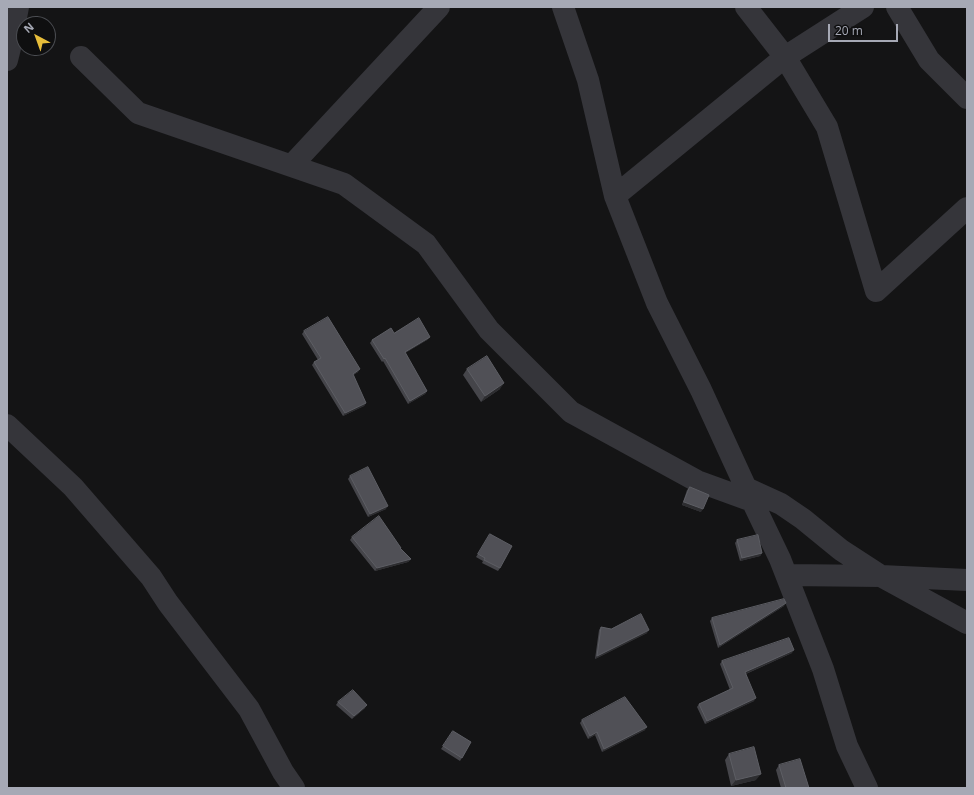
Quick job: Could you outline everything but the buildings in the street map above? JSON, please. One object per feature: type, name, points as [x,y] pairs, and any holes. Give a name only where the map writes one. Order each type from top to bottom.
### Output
[{"type":"street","points":[[7,60],[18,7]]},
{"type":"street","points":[[292,165],[439,7]]},
{"type":"street","points":[[563,7],[588,80],[615,196],[657,303],[701,390],[787,575],[823,669],[847,746],[867,788]]},
{"type":"street","points":[[746,7],[785,57],[827,127],[876,291],[967,208]]},
{"type":"street","points":[[615,196],[785,57],[862,7]]},
{"type":"street","points":[[897,7],[929,60],[967,98]]},
{"type":"street","points":[[81,57],[138,113],[344,184],[426,244],[489,330],[571,412],[697,482],[781,504],[841,550],[881,576],[967,623]]},
{"type":"street","points":[[7,425],[73,487],[152,577],[168,602],[249,709],[283,772],[294,788]]},
{"type":"street","points":[[787,575],[881,576],[967,580]]}]
